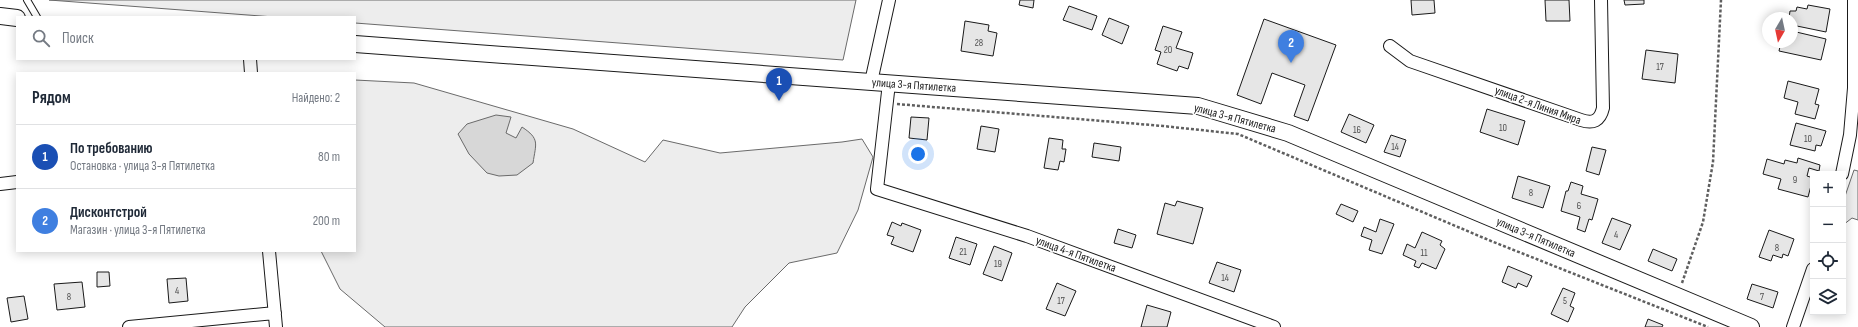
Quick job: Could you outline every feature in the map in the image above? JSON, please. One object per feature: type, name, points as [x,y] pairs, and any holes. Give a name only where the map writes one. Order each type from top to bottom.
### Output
[{"type":"main road","points":[[0,16],[16,18]]},
{"type":"main road","name":"улица 3-я Пятилетка","points":[[356,44],[1198,106],[1288,133],[1678,296],[1727,322],[1751,327]]},
{"type":"street","points":[[871,82],[889,0]]},
{"type":"street","name":"улица 2-я Линия Мира","points":[[1390,46],[1410,61],[1588,123],[1596,121],[1601,115],[1603,108],[1601,0]]},
{"type":"street","points":[[1843,171],[1850,135],[1854,88],[1854,0]]},
{"type":"street","points":[[250,60],[251,72]]},
{"type":"street","points":[[887,103],[889,83]]},
{"type":"street","name":"улица 4-я Пятилетка","points":[[887,103],[877,189],[1027,236],[1274,327]]},
{"type":"street","points":[[0,184],[16,182]]},
{"type":"street","points":[[269,252],[276,327]]},
{"type":"street","points":[[1793,327],[1810,278]]},
{"type":"street","points":[[129,327],[275,313]]},
{"type":"lane","points":[[27,0],[36,16]]},
{"type":"path","points":[[1678,296],[1703,222],[1714,162],[1721,0]]},
{"type":"path","points":[[887,103],[1163,126],[1238,134],[1491,241],[1708,327]]},
{"type":"shaded area","points":[[49,0],[856,0],[843,60],[356,23],[356,16],[261,16]]},
{"type":"shaded area","points":[[356,80],[414,83],[573,129],[645,162],[663,140],[720,153],[862,139],[873,157],[858,210],[837,253],[789,263],[745,307],[732,327],[385,327],[340,289],[322,252],[356,252]]},
{"type":"shaded area","points":[[496,115],[511,117],[506,133],[516,138],[522,127],[534,138],[536,146],[533,163],[517,175],[499,176],[487,173],[469,154],[458,134],[467,124]]},
{"type":"shaded area","points":[[1854,170],[1858,171],[1858,220],[1852,218],[1846,223],[1846,207],[1846,193]]},
{"type":"building","points":[[1020,0],[1034,0],[1033,8],[1019,5]]},
{"type":"building","points":[[1411,0],[1434,0],[1435,13],[1412,15]]},
{"type":"building","points":[[1545,0],[1569,0],[1570,21],[1546,21]]},
{"type":"building","points":[[1624,0],[1644,0],[1644,4],[1625,5]]},
{"type":"building","points":[[1808,5],[1830,9],[1826,32],[1798,26],[1798,12],[1790,11],[1796,11],[1797,7],[1807,9]]},
{"type":"building","points":[[1069,6],[1097,16],[1092,30],[1063,20]]},
{"type":"building","points":[[1109,18],[1129,26],[1122,44],[1102,35]]},
{"type":"building","points":[[1264,19],[1336,45],[1308,121],[1294,116],[1305,85],[1272,73],[1261,104],[1237,95]]},
{"type":"building","points":[[965,21],[989,25],[988,31],[997,33],[993,56],[961,51]]},
{"type":"building","points":[[1163,26],[1182,32],[1176,48],[1193,53],[1188,69],[1179,66],[1177,71],[1157,64],[1161,52],[1155,50]]},
{"type":"building","points":[[1798,32],[1826,39],[1821,60],[1779,51],[1780,48],[1798,48]]},
{"type":"building","points":[[1646,50],[1678,54],[1675,83],[1642,79]]},
{"type":"building","points":[[1788,81],[1819,89],[1815,104],[1819,105],[1815,119],[1795,114],[1798,102],[1784,98]]},
{"type":"building","points":[[1487,109],[1525,121],[1518,145],[1480,132]]},
{"type":"building","points":[[1349,114],[1374,125],[1366,143],[1341,132]]},
{"type":"building","points":[[911,117],[929,118],[927,140],[909,138]]},
{"type":"building","points":[[1796,123],[1826,131],[1821,146],[1816,145],[1815,151],[1790,145]]},
{"type":"building","points":[[981,126],[999,129],[995,152],[977,149]]},
{"type":"building","points":[[1391,135],[1406,140],[1400,157],[1384,152]]},
{"type":"building","points":[[1049,138],[1063,140],[1062,149],[1066,149],[1064,162],[1060,161],[1058,170],[1044,168]]},
{"type":"building","points":[[1094,143],[1121,147],[1119,161],[1092,157]]},
{"type":"building","points":[[1592,147],[1606,150],[1599,175],[1586,171]]},
{"type":"building","points":[[1798,158],[1820,165],[1819,171],[1809,168],[1807,176],[1810,177],[1810,189],[1808,197],[1778,189],[1781,179],[1763,174],[1767,159],[1784,164],[1785,160],[1797,163]]},
{"type":"building","points":[[1518,176],[1550,186],[1543,208],[1512,198]]},
{"type":"building","points":[[1571,182],[1583,186],[1581,194],[1598,199],[1592,220],[1589,219],[1585,232],[1577,229],[1580,217],[1561,211],[1566,191],[1568,191]]},
{"type":"building","points":[[1177,201],[1203,208],[1193,244],[1157,234],[1165,203],[1175,206]]},
{"type":"building","points":[[1341,204],[1358,211],[1353,222],[1336,214]]},
{"type":"building","points":[[1612,218],[1631,225],[1620,250],[1602,243]]},
{"type":"building","points":[[1380,219],[1394,224],[1382,254],[1369,250],[1372,240],[1361,236],[1364,227],[1376,232]]},
{"type":"building","points":[[892,222],[901,226],[902,223],[921,230],[913,252],[891,244],[894,237],[887,235]]},
{"type":"building","points":[[1118,229],[1136,235],[1132,248],[1114,243]]},
{"type":"building","points":[[1769,230],[1794,239],[1788,256],[1783,254],[1782,258],[1773,255],[1771,261],[1759,257]]},
{"type":"building","points":[[1422,232],[1442,241],[1440,245],[1445,249],[1436,269],[1422,263],[1419,268],[1414,266],[1416,261],[1403,255],[1407,244],[1415,248]]},
{"type":"building","points":[[956,237],[977,244],[970,265],[949,258]]},
{"type":"building","points":[[994,246],[1012,253],[1002,281],[983,274]]},
{"type":"building","points":[[1653,249],[1677,259],[1672,271],[1648,261]]},
{"type":"building","points":[[1217,262],[1241,270],[1234,292],[1209,283]]},
{"type":"building","points":[[1508,266],[1532,276],[1527,287],[1518,283],[1516,288],[1502,282]]},
{"type":"building","points":[[97,272],[109,272],[110,286],[97,287]]},
{"type":"building","points":[[186,278],[188,301],[169,303],[167,279]]},
{"type":"building","points":[[82,282],[85,307],[57,310],[54,284]]},
{"type":"building","points":[[1057,283],[1076,291],[1065,316],[1046,309]]},
{"type":"building","points":[[1752,284],[1778,292],[1773,308],[1747,299]]},
{"type":"building","points":[[1563,288],[1575,293],[1570,306],[1574,308],[1568,322],[1551,314]]},
{"type":"building","points":[[24,296],[28,319],[11,322],[7,298]]},
{"type":"building","points":[[1147,305],[1171,312],[1167,327],[1141,327]]},
{"type":"building","points":[[1648,319],[1663,325],[1662,327],[1645,327]]},
{"type":"place","name":"Дисконтстрой","points":[[1291,63]]},
{"type":"place","name":"По требованию","points":[[779,101]]}]
